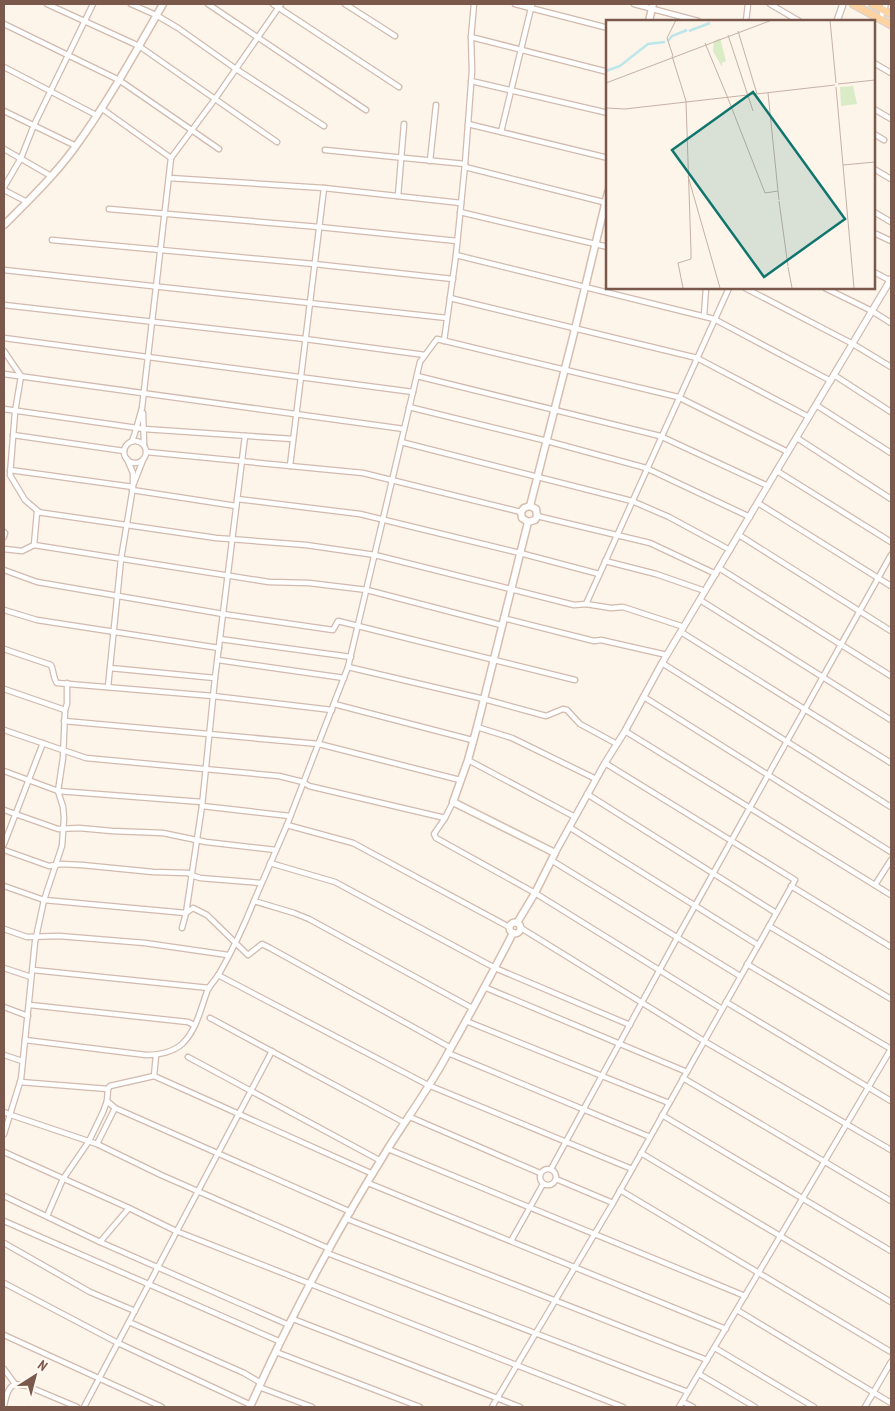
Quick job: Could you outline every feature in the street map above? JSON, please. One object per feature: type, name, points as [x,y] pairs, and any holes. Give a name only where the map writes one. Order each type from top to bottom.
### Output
[{"type":"main road","points":[[5,225],[52,176],[76,146],[119,80],[163,4]]},
{"type":"main road","points":[[853,4],[891,25]]},
{"type":"main road","points":[[872,4],[884,7],[891,14]]},
{"type":"main road","points":[[648,20],[652,6]]},
{"type":"main road","points":[[530,506],[606,202]]},
{"type":"main road","points":[[528,522],[522,518],[521,512],[530,506]]},
{"type":"main road","points":[[528,522],[533,521],[537,516],[536,510],[530,506]]},
{"type":"main road","points":[[511,930],[517,933],[519,925],[555,853],[453,802],[477,727],[528,522]]},
{"type":"main road","points":[[250,1406],[289,1325],[328,1251],[466,1022],[495,968],[511,930],[511,924],[519,925]]},
{"type":"street","points":[[47,4],[139,46],[277,142]]},
{"type":"street","points":[[27,202],[4,188],[21,158],[50,90],[93,4]]},
{"type":"street","points":[[131,4],[156,15],[178,28],[236,69],[324,126]]},
{"type":"street","points":[[208,4],[366,110]]},
{"type":"street","points":[[273,4],[280,6],[399,87]]},
{"type":"street","points":[[344,4],[395,36]]},
{"type":"street","points":[[444,341],[456,255],[465,166],[474,4]]},
{"type":"street","points":[[515,4],[532,6],[606,27]]},
{"type":"street","points":[[634,4],[652,6],[695,20]]},
{"type":"street","points":[[746,20],[748,4]]},
{"type":"street","points":[[770,4],[797,20]]},
{"type":"street","points":[[837,20],[843,4]]},
{"type":"street","points":[[108,687],[121,559],[133,489],[134,473],[124,451],[128,443],[132,441],[142,408],[171,158],[280,6]]},
{"type":"street","points":[[501,132],[532,6]]},
{"type":"street","points":[[880,19],[884,7]]},
{"type":"street","points":[[4,24],[119,80],[219,149]]},
{"type":"street","points":[[471,37],[606,71]]},
{"type":"street","points":[[875,64],[891,73]]},
{"type":"street","points":[[4,67],[96,115]]},
{"type":"street","points":[[471,81],[606,113]]},
{"type":"street","points":[[430,160],[436,105]]},
{"type":"street","points":[[101,108],[171,158]]},
{"type":"street","points":[[875,110],[891,119]]},
{"type":"street","points":[[4,111],[76,146]]},
{"type":"street","points":[[398,196],[404,124]]},
{"type":"street","points":[[468,124],[606,158]]},
{"type":"street","points":[[875,135],[884,140]]},
{"type":"street","points":[[4,149],[52,176]]},
{"type":"street","points":[[325,150],[430,160],[465,166],[606,202]]},
{"type":"street","points":[[875,170],[891,179]]},
{"type":"street","points":[[169,178],[324,188],[461,203]]},
{"type":"street","points":[[290,466],[324,188]]},
{"type":"street","points":[[109,209],[457,241]]},
{"type":"street","points":[[460,212],[606,247]]},
{"type":"street","points":[[875,213],[891,222]]},
{"type":"street","points":[[875,234],[891,242]]},
{"type":"street","points":[[52,240],[453,279]]},
{"type":"street","points":[[456,255],[714,318],[831,381]]},
{"type":"street","points":[[4,270],[447,318]]},
{"type":"street","points":[[555,853],[662,663],[891,280],[875,272]]},
{"type":"street","points":[[704,316],[706,289]]},
{"type":"street","points":[[586,604],[660,436],[728,289]]},
{"type":"street","points":[[747,289],[853,344],[891,367]]},
{"type":"street","points":[[827,289],[891,323]]},
{"type":"street","points":[[450,298],[697,358],[809,417]]},
{"type":"street","points":[[4,305],[305,339],[425,355]]},
{"type":"street","points":[[4,338],[413,392]]},
{"type":"street","points":[[25,1040],[156,1055],[180,1046],[187,1038],[201,1012],[209,988],[236,942],[287,825],[348,667],[420,362],[437,339],[678,397],[788,452]]},
{"type":"street","points":[[4,351],[21,376],[15,412],[10,473],[25,500],[39,512],[216,538],[306,546],[375,556],[574,605],[623,607],[683,629],[891,763]]},
{"type":"street","points":[[4,374],[404,429]]},
{"type":"street","points":[[834,375],[891,412]]},
{"type":"street","points":[[417,376],[660,436],[768,486]]},
{"type":"street","points":[[816,406],[891,453]]},
{"type":"street","points":[[409,407],[646,468],[750,517]]},
{"type":"street","points":[[133,489],[147,452],[144,444],[142,408]]},
{"type":"street","points":[[4,409],[144,429],[293,439]]},
{"type":"street","points":[[13,435],[124,451]]},
{"type":"street","points":[[182,928],[186,913],[202,804],[227,576],[246,436]]},
{"type":"street","points":[[797,438],[891,499]]},
{"type":"street","points":[[132,441],[144,444]]},
{"type":"street","points":[[401,442],[632,501],[669,517],[730,550]]},
{"type":"street","points":[[147,452],[363,473],[521,512]]},
{"type":"street","points":[[127,459],[135,463],[143,460]]},
{"type":"street","points":[[777,471],[891,542]]},
{"type":"street","points":[[4,479],[10,473]]},
{"type":"street","points":[[10,473],[133,489],[236,506]]},
{"type":"street","points":[[237,499],[360,514],[599,574]]},
{"type":"street","points":[[758,503],[891,586]]},
{"type":"street","points":[[34,545],[37,512],[39,512]]},
{"type":"street","points":[[537,516],[650,542],[716,574]]},
{"type":"street","points":[[4,532],[6,533],[4,537]]},
{"type":"street","points":[[739,535],[891,631]]},
{"type":"street","points":[[4,549],[22,551],[34,545],[269,582],[309,583],[367,590],[501,625]]},
{"type":"street","points":[[551,1169],[659,970],[891,555]]},
{"type":"street","points":[[605,562],[656,574],[705,591]]},
{"type":"street","points":[[719,568],[891,676]]},
{"type":"street","points":[[4,570],[37,582],[223,614],[333,630],[338,621],[494,658],[575,680]]},
{"type":"street","points":[[700,600],[891,720]]},
{"type":"street","points":[[4,610],[37,620],[219,648]]},
{"type":"street","points":[[504,618],[594,641],[601,640],[667,655]]},
{"type":"street","points":[[220,639],[351,657]]},
{"type":"street","points":[[4,649],[48,664],[54,671],[56,681],[67,684],[214,696],[332,710]]},
{"type":"street","points":[[218,660],[344,678]]},
{"type":"street","points":[[662,663],[891,807]]},
{"type":"street","points":[[348,667],[484,699],[546,716],[563,709],[567,710],[580,724],[617,744]]},
{"type":"street","points":[[110,668],[215,678]]},
{"type":"street","points":[[4,1134],[20,1082],[36,937],[44,900],[62,846],[63,807],[58,791],[65,710],[68,704],[67,684]]},
{"type":"street","points":[[4,689],[65,710]]},
{"type":"street","points":[[644,697],[891,852]]},
{"type":"street","points":[[334,704],[472,740]]},
{"type":"street","points":[[64,720],[319,744],[460,780]]},
{"type":"street","points":[[477,727],[512,738],[596,779]]},
{"type":"street","points":[[4,730],[86,758],[279,776],[303,782],[309,786],[445,818]]},
{"type":"street","points":[[625,731],[891,895]]},
{"type":"street","points":[[4,844],[43,743]]},
{"type":"street","points":[[468,760],[574,817]]},
{"type":"street","points":[[492,1407],[613,1203],[795,880],[605,762]]},
{"type":"street","points":[[4,771],[58,791],[202,804],[290,816]]},
{"type":"street","points":[[587,794],[776,913]]},
{"type":"street","points":[[453,802],[434,834],[436,838],[535,893],[722,1009]]},
{"type":"street","points":[[4,810],[58,829],[79,828],[163,833],[214,843],[276,850]]},
{"type":"street","points":[[287,825],[353,843],[511,930]]},
{"type":"street","points":[[569,827],[758,945]]},
{"type":"street","points":[[4,850],[49,866],[82,864],[191,874],[200,878],[261,883]]},
{"type":"street","points":[[551,860],[740,976]]},
{"type":"street","points":[[875,885],[891,860]]},
{"type":"street","points":[[270,863],[335,882],[495,968],[630,1025]]},
{"type":"street","points":[[4,886],[44,900],[186,913],[193,908],[202,912],[248,955],[262,944],[450,1050],[583,1110],[650,1137]]},
{"type":"street","points":[[791,886],[891,947]]},
{"type":"street","points":[[254,901],[309,919],[472,1008]]},
{"type":"street","points":[[519,925],[641,1003],[891,1150]]},
{"type":"street","points":[[769,926],[891,999]]},
{"type":"street","points":[[4,929],[27,937],[59,936],[145,943],[228,955]]},
{"type":"street","points":[[680,1407],[891,1049],[747,964]]},
{"type":"street","points":[[4,968],[31,977]]},
{"type":"street","points":[[33,970],[209,988]]},
{"type":"street","points":[[218,975],[428,1085],[632,1169]]},
{"type":"street","points":[[484,987],[687,1072]]},
{"type":"street","points":[[726,1002],[891,1101]]},
{"type":"street","points":[[30,1004],[188,1022],[194,1025]]},
{"type":"street","points":[[4,1007],[28,1016]]},
{"type":"street","points":[[210,1018],[408,1120],[540,1173]]},
{"type":"street","points":[[466,1022],[669,1103]]},
{"type":"street","points":[[84,1407],[272,1051]]},
{"type":"street","points":[[4,1055],[22,1061]]},
{"type":"street","points":[[154,1076],[156,1055]]},
{"type":"street","points":[[188,1058],[381,1161]]},
{"type":"street","points":[[20,1082],[108,1089],[110,1086],[154,1076],[373,1174]]},
{"type":"street","points":[[683,1078],[891,1201]]},
{"type":"street","points":[[47,1216],[63,1179],[89,1141],[107,1101],[108,1089]]},
{"type":"street","points":[[107,1101],[115,1108],[351,1212]]},
{"type":"street","points":[[97,1144],[115,1108]]},
{"type":"street","points":[[4,1112],[97,1144],[328,1251],[688,1392]]},
{"type":"street","points":[[662,1115],[891,1251]]},
{"type":"street","points":[[388,1149],[745,1296]]},
{"type":"street","points":[[4,1152],[176,1231],[623,1407]]},
{"type":"street","points":[[641,1153],[891,1302]]},
{"type":"street","points":[[540,1173],[545,1169],[551,1169],[555,1173],[556,1179],[552,1184],[544,1184]]},
{"type":"street","points":[[540,1173],[540,1179],[544,1184]]},
{"type":"street","points":[[556,1179],[613,1203]]},
{"type":"street","points":[[368,1183],[726,1329]]},
{"type":"street","points":[[511,1241],[544,1184]]},
{"type":"street","points":[[620,1190],[891,1352]]},
{"type":"street","points":[[4,1196],[100,1242],[289,1325]]},
{"type":"street","points":[[100,1242],[129,1208]]},
{"type":"street","points":[[347,1219],[707,1360]]},
{"type":"street","points":[[4,1221],[281,1342]]},
{"type":"street","points":[[4,1243],[90,1292],[135,1311]]},
{"type":"street","points":[[4,1282],[118,1344],[250,1406]]},
{"type":"street","points":[[737,1310],[891,1403]]},
{"type":"street","points":[[293,1319],[520,1407]]},
{"type":"street","points":[[129,1322],[181,1344],[260,1385],[312,1407]]},
{"type":"street","points":[[4,1335],[162,1407]]},
{"type":"street","points":[[715,1348],[814,1407]]},
{"type":"street","points":[[276,1352],[420,1407]]},
{"type":"street","points":[[865,1407],[891,1362]]},
{"type":"street","points":[[4,1369],[15,1384],[27,1386],[77,1407]]},
{"type":"street","points":[[699,1374],[755,1407]]},
{"type":"street","points":[[4,1404],[8,1391],[15,1384]]},
{"type":"street","points":[[683,1402],[693,1407]]}]
